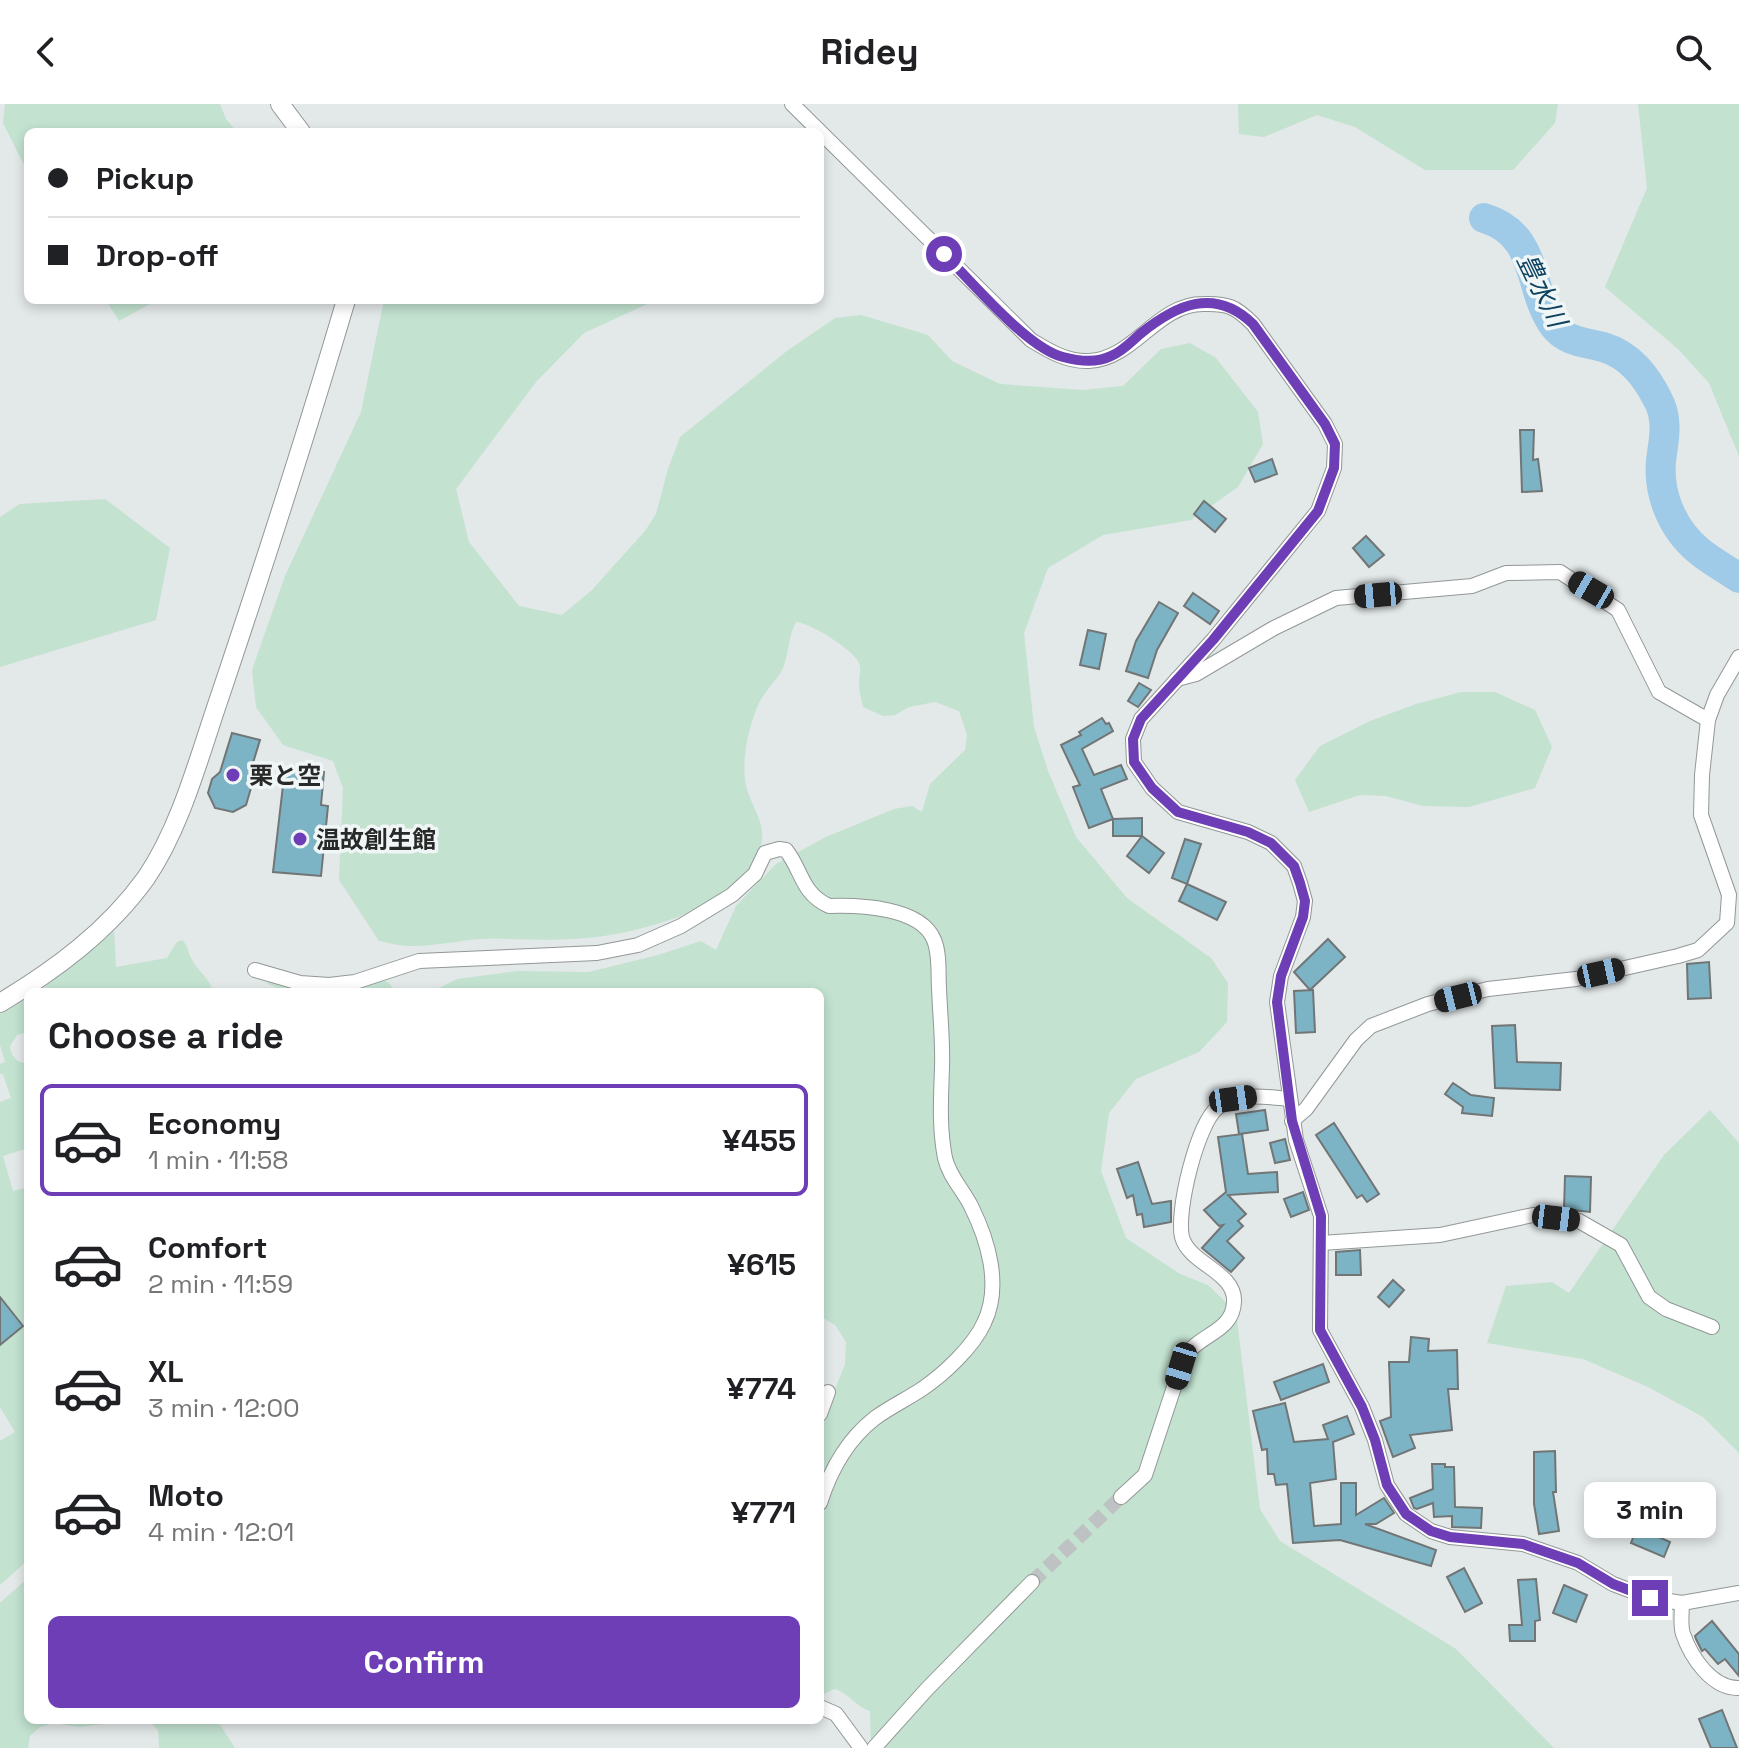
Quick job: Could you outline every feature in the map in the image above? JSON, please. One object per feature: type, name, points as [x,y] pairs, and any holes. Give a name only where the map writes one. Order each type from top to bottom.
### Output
[{"type":"street","points":[[280,104],[298,128]]},
{"type":"street","points":[[792,104],[816,128]]},
{"type":"street","points":[[824,136],[1031,340],[1060,357],[1088,361],[1113,356],[1155,321],[1189,304],[1223,303],[1240,312],[1259,332],[1325,424],[1335,444],[1334,468],[1318,511],[1271,572],[1141,719],[1133,739],[1134,762],[1152,788],[1178,812],[1248,832],[1271,843],[1294,866],[1300,883],[1305,901],[1303,917],[1281,976],[1277,1002],[1292,1121],[1321,1216],[1320,1330],[1362,1407],[1387,1485],[1406,1514],[1441,1534],[1523,1544],[1578,1563],[1613,1584],[1650,1598],[1682,1603],[1739,1593]]},
{"type":"street","points":[[26,988],[81,947],[117,913],[147,876],[179,814],[293,480],[345,304]]},
{"type":"street","points":[[1177,679],[1196,674],[1274,628],[1336,598],[1472,586],[1506,573],[1560,572],[1618,610],[1659,692],[1708,720]]},
{"type":"street","points":[[1292,1121],[1306,1109],[1356,1040],[1371,1026],[1428,1004],[1488,989],[1576,979],[1678,956],[1698,950],[1727,923],[1729,895],[1701,815],[1708,720],[1717,695],[1739,657]]},
{"type":"street","points":[[255,970],[300,983],[329,985],[355,982],[419,961],[597,953],[638,945],[681,926],[732,895],[755,874],[765,853],[779,849],[786,850],[812,895],[821,902],[829,906],[884,908],[928,931],[934,940],[939,994],[942,1064],[940,1131],[947,1165],[971,1207],[987,1248],[994,1292],[984,1323],[953,1361],[935,1379],[877,1417],[854,1438],[832,1471],[824,1492]]},
{"type":"street","points":[[0,1003],[24,989]]},
{"type":"street","points":[[1121,1497],[1145,1475],[1181,1366],[1190,1350],[1226,1324],[1232,1314],[1234,1293],[1226,1282],[1189,1252],[1182,1238],[1184,1197],[1205,1127],[1216,1108],[1233,1099],[1254,1096],[1289,1099]]},
{"type":"street","points":[[1321,1243],[1440,1235],[1533,1215],[1579,1221],[1621,1245],[1649,1297],[1666,1309],[1712,1327]]},
{"type":"street","points":[[824,1403],[828,1392]]},
{"type":"street","points":[[874,1748],[1032,1582]]},
{"type":"street","points":[[1682,1603],[1682,1632],[1696,1659],[1711,1677],[1731,1689],[1739,1688]]},
{"type":"street","points":[[824,1709],[836,1714],[861,1748]]},
{"type":"green space","points":[[5,104],[220,104],[234,128],[24,128],[24,165],[3,123]]},
{"type":"green space","points":[[1238,104],[1558,104],[1555,123],[1513,170],[1425,170],[1355,127],[1317,115],[1264,137],[1239,134]]},
{"type":"green space","points":[[1638,104],[1739,104],[1739,456],[1709,383],[1678,349],[1605,287],[1647,188]]},
{"type":"green space","points":[[108,304],[150,304],[119,321]]},
{"type":"green space","points":[[383,304],[647,304],[584,333],[536,382],[456,489],[469,542],[519,606],[562,615],[592,590],[645,531],[656,514],[680,437],[787,351],[835,318],[861,315],[928,335],[952,361],[1000,384],[1083,390],[1123,386],[1161,349],[1190,343],[1216,358],[1258,412],[1263,444],[1238,487],[1191,520],[1103,535],[1048,568],[1024,633],[1034,727],[1048,771],[1076,837],[1127,898],[1211,958],[1228,983],[1227,1022],[1199,1052],[1136,1079],[1109,1113],[1101,1171],[1126,1238],[1180,1274],[1208,1285],[1236,1312],[1260,1509],[1280,1541],[1456,1649],[1554,1748],[871,1748],[870,1711],[834,1689],[824,1694],[824,1417],[845,1364],[846,1342],[835,1325],[824,1318],[824,988],[439,988],[457,979],[517,971],[589,972],[701,941],[716,950],[736,906],[776,864],[826,837],[894,809],[912,806],[922,812],[930,784],[965,750],[967,735],[959,711],[935,702],[883,716],[863,707],[859,688],[860,666],[855,658],[830,638],[796,622],[783,668],[755,712],[745,751],[745,780],[762,830],[760,849],[749,870],[730,889],[680,916],[623,933],[596,937],[482,939],[418,946],[379,941],[339,880],[343,788],[333,761],[283,745],[256,707],[252,670],[285,576],[361,412]]},
{"type":"green space","points":[[105,499],[170,548],[156,620],[0,667],[0,517],[20,504]]},
{"type":"green space","points":[[1461,692],[1495,692],[1535,710],[1552,747],[1535,788],[1469,807],[1423,806],[1386,796],[1360,795],[1309,812],[1295,780],[1320,746],[1370,721]]},
{"type":"green space","points":[[114,931],[116,967],[167,958],[177,942],[182,940],[211,988],[44,988]]},
{"type":"green space","points":[[381,979],[393,988],[278,988],[267,981]]},
{"type":"green space","points":[[24,1000],[24,1033],[17,1035],[10,1046],[15,1059],[24,1062],[24,1149],[3,1156],[13,1191],[24,1188],[24,1564],[0,1585],[0,1441],[15,1432],[0,1407],[0,1102],[11,1098],[3,1074],[0,1074],[0,1064],[5,1062],[0,1045],[0,1014]]},
{"type":"green space","points":[[1710,1110],[1739,1143],[1739,1453],[1703,1417],[1648,1387],[1583,1359],[1487,1343],[1506,1286],[1552,1282],[1569,1293],[1664,1155]]},
{"type":"green space","points":[[24,1582],[24,1724],[50,1724],[40,1727],[30,1736],[28,1748],[0,1748],[0,1603]]},
{"type":"green space","points":[[60,1724],[104,1724],[79,1727]]},
{"type":"green space","points":[[152,1724],[220,1724],[235,1748],[159,1748],[158,1730]]},
{"type":"building","points":[[1520,430],[1534,430],[1533,460],[1538,459],[1542,491],[1522,492]]},
{"type":"building","points":[[1272,459],[1277,474],[1255,482],[1249,468]]},
{"type":"building","points":[[1204,501],[1226,519],[1215,532],[1194,514]]},
{"type":"building","points":[[1366,536],[1384,555],[1369,567],[1353,548]]},
{"type":"building","points":[[1193,593],[1219,611],[1210,624],[1184,606]]},
{"type":"building","points":[[1159,602],[1178,613],[1157,650],[1148,678],[1126,671],[1136,641]]},
{"type":"building","points":[[1088,630],[1106,634],[1099,669],[1080,665]]},
{"type":"building","points":[[1139,683],[1151,690],[1138,707],[1128,701]]},
{"type":"building","points":[[1102,718],[1113,731],[1082,749],[1094,775],[1121,765],[1127,779],[1101,789],[1113,819],[1089,828],[1073,787],[1080,785],[1061,745],[1081,735],[1079,732]]},
{"type":"building","name":"栗と空","points":[[232,733],[260,740],[248,779],[251,788],[246,805],[233,812],[215,808],[208,793],[212,779],[220,772]]},
{"type":"building","name":"温故創生館","points":[[285,768],[324,772],[321,805],[328,806],[321,876],[273,872]]},
{"type":"building","points":[[1142,818],[1142,836],[1113,836],[1113,819]]},
{"type":"building","points":[[1142,836],[1164,853],[1149,873],[1127,856]]},
{"type":"building","points":[[1185,839],[1201,844],[1187,884],[1172,878]]},
{"type":"building","points":[[1187,884],[1226,902],[1217,920],[1179,901]]},
{"type":"building","points":[[1328,939],[1345,957],[1310,990],[1294,972]]},
{"type":"building","points":[[1709,962],[1711,998],[1688,999],[1687,964]]},
{"type":"building","points":[[1313,990],[1315,1032],[1296,1033],[1294,991]]},
{"type":"building","points":[[1515,1025],[1517,1062],[1561,1063],[1560,1090],[1495,1088],[1492,1026]]},
{"type":"building","points":[[1453,1083],[1471,1095],[1494,1098],[1492,1116],[1462,1113],[1463,1107],[1445,1094]]},
{"type":"building","points":[[1265,1110],[1268,1130],[1239,1134],[1236,1114]]},
{"type":"building","points":[[1334,1123],[1379,1194],[1367,1202],[1362,1195],[1357,1198],[1316,1135]]},
{"type":"building","points":[[1242,1134],[1248,1174],[1277,1172],[1278,1192],[1228,1195],[1246,1214],[1238,1221],[1243,1226],[1227,1241],[1244,1258],[1231,1272],[1202,1248],[1223,1225],[1219,1226],[1204,1210],[1226,1192],[1218,1137]]},
{"type":"building","points":[[1285,1139],[1290,1160],[1275,1163],[1270,1143]]},
{"type":"building","points":[[1138,1162],[1152,1204],[1171,1201],[1171,1222],[1144,1227],[1142,1214],[1137,1215],[1133,1195],[1127,1198],[1117,1169]]},
{"type":"building","points":[[1565,1176],[1591,1177],[1590,1212],[1564,1209]]},
{"type":"building","points":[[1303,1192],[1309,1210],[1291,1217],[1284,1199]]},
{"type":"building","points":[[1360,1250],[1361,1275],[1336,1275],[1336,1252]]},
{"type":"building","points":[[1393,1280],[1404,1290],[1389,1307],[1378,1297]]},
{"type":"building","points":[[0,1297],[23,1326],[0,1345]]},
{"type":"building","points":[[1411,1337],[1429,1339],[1428,1351],[1457,1350],[1458,1389],[1448,1389],[1452,1430],[1410,1435],[1415,1448],[1393,1457],[1380,1421],[1391,1417],[1389,1362],[1409,1362]]},
{"type":"building","points":[[1323,1364],[1329,1382],[1281,1400],[1274,1382]]},
{"type":"building","points":[[1285,1403],[1294,1442],[1328,1439],[1323,1425],[1347,1416],[1354,1434],[1333,1442],[1336,1479],[1310,1483],[1314,1526],[1341,1524],[1341,1483],[1356,1483],[1356,1515],[1384,1498],[1394,1513],[1376,1524],[1365,1524],[1436,1550],[1431,1566],[1340,1540],[1293,1543],[1287,1484],[1276,1485],[1274,1474],[1268,1474],[1267,1449],[1262,1450],[1253,1411]]},
{"type":"building","points":[[1555,1451],[1556,1492],[1553,1492],[1559,1531],[1539,1534],[1534,1504],[1534,1452]]},
{"type":"building","points":[[1432,1464],[1454,1467],[1455,1507],[1482,1508],[1481,1528],[1452,1527],[1452,1516],[1434,1517],[1433,1503],[1414,1508],[1410,1498],[1433,1489]]},
{"type":"building","points":[[1640,1507],[1661,1515],[1654,1535],[1670,1542],[1664,1557],[1631,1543],[1639,1523],[1635,1522]]},
{"type":"building","points":[[1464,1568],[1482,1603],[1465,1612],[1447,1577]]},
{"type":"building","points":[[1536,1579],[1540,1620],[1535,1621],[1535,1641],[1510,1641],[1509,1625],[1522,1625],[1518,1580]]},
{"type":"building","points":[[1564,1585],[1587,1595],[1576,1622],[1553,1613]]},
{"type":"building","points":[[1712,1621],[1739,1654],[1739,1676],[1725,1659],[1718,1664],[1705,1649],[1702,1651],[1696,1639],[1695,1636]]},
{"type":"building","points":[[1722,1710],[1737,1748],[1711,1748],[1699,1719]]},
{"type":"waterway","name":"豊水川","points":[[1484,218],[1502,226],[1524,250],[1554,326],[1570,338],[1621,355],[1648,383],[1663,412],[1661,480],[1673,519],[1699,551],[1739,578]]},
{"type":"tunnel","points":[[1032,1582],[1121,1497]]},
{"type":"place","name":"栗と空","points":[[233,775]]},
{"type":"place","name":"温故創生館","points":[[300,839]]},
{"type":"route","points":[[944,254],[1031,340],[1060,357],[1088,361],[1113,356],[1155,321],[1189,304],[1223,303],[1253,324],[1325,424],[1335,444],[1334,468],[1318,511],[1271,572],[1141,719],[1133,739],[1134,762],[1152,788],[1178,812],[1248,832],[1271,843],[1294,866],[1300,883],[1305,901],[1303,917],[1281,976],[1277,1002],[1292,1121],[1321,1216],[1320,1330],[1362,1407],[1387,1485],[1406,1514],[1431,1531],[1450,1537],[1523,1544],[1578,1563],[1613,1584],[1650,1598]]}]
